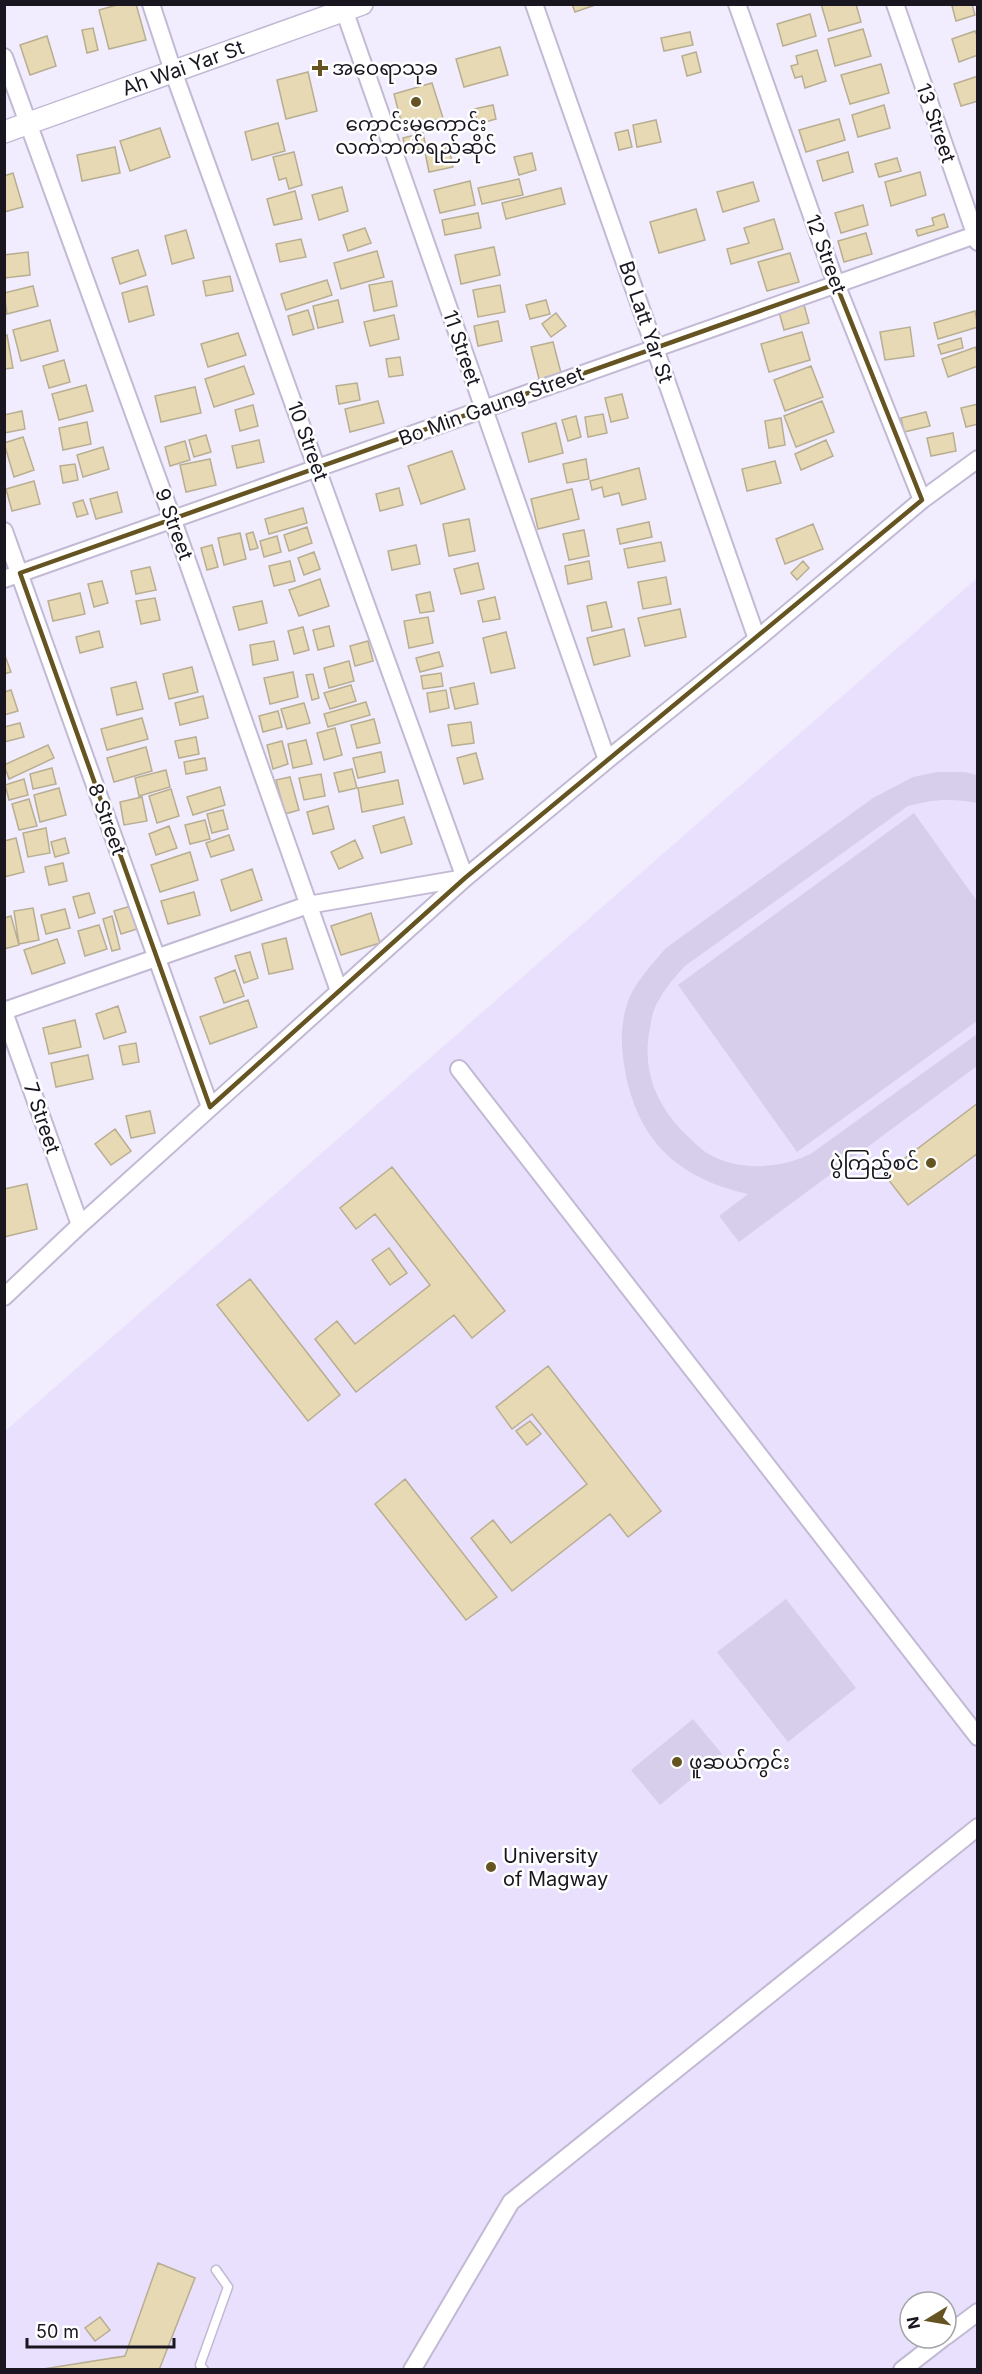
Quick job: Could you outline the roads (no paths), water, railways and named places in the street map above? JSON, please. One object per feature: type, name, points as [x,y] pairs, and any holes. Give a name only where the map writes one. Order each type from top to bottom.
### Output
[{"type":"street","name":"10 Street","points":[[151,4],[173,71],[465,878]]},
{"type":"street","name":"Bo Latt Yar St","points":[[534,4],[757,639]]},
{"type":"street","name":"12 Street","points":[[737,4],[836,284],[922,500]]},
{"type":"street","name":"13 Street","points":[[895,4],[977,237]]},
{"type":"street","name":"Ah Wai Yar St","points":[[4,132],[349,7]]},
{"type":"street","name":"11 Street","points":[[349,7],[483,408],[607,760]]},
{"type":"street","name":"9 Street","points":[[4,57],[172,518],[339,991]]},
{"type":"street","name":"Bo Min Gaung Street","points":[[12,576],[172,518],[318,469],[483,408],[977,237]]},
{"type":"street","points":[[4,1297],[80,1225],[465,878],[757,639],[922,500],[978,459]]},
{"type":"street","name":"8 Street","points":[[4,531],[12,576],[157,957],[210,1107]]},
{"type":"street","points":[[4,1011],[308,905],[465,878]]},
{"type":"street","name":"7 Street","points":[[4,1011],[80,1225]]},
{"type":"street","points":[[459,1069],[978,1737]]},
{"type":"street","points":[[412,2370],[511,2202],[978,1827]]},
{"type":"street","points":[[958,2327],[978,2312]]},
{"type":"street","points":[[902,2370],[928,2350]]},
{"type":"lane","points":[[204,2370],[200,2365],[228,2287],[216,2270]]},
{"type":"place","name":"အဝေရာသုခ","points":[[320,68]]},
{"type":"place","name":"ကောင်းမှကောင်း လက်ဘက်ရည်ဆိုင်","points":[[416,102]]},
{"type":"place","name":"ပွဲကြည့်စင်","points":[[931,1163]]},
{"type":"place","name":"ဖူဆယ်ကွင်း","points":[[677,1762]]},
{"type":"place","name":"University of Magway","points":[[491,1867]]}]
